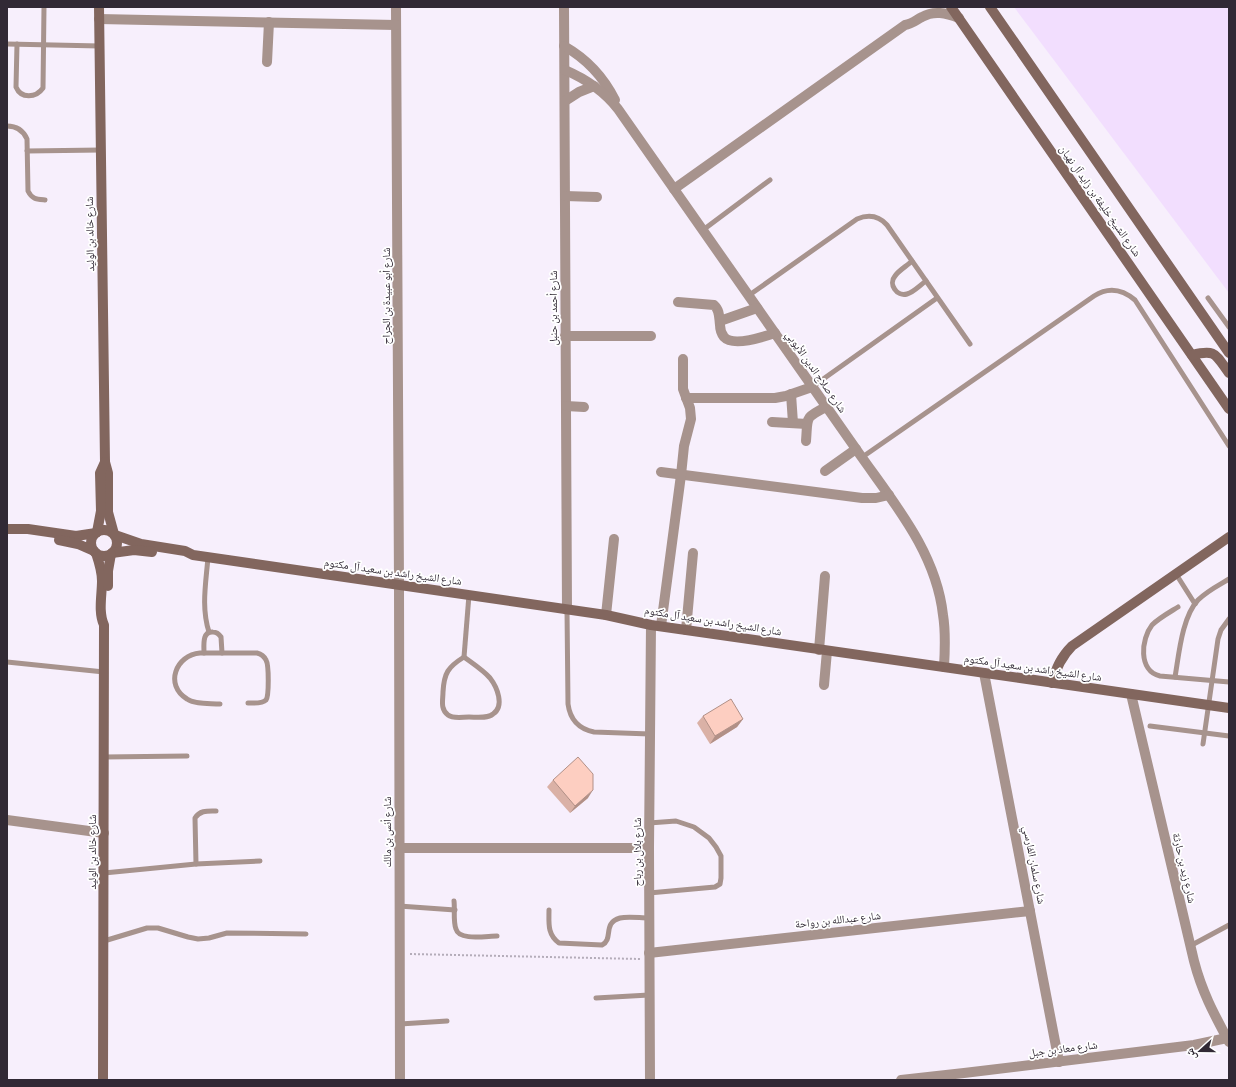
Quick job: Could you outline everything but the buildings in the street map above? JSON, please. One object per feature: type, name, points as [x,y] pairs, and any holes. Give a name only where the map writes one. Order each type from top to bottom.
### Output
[{"type":"street","name":"شارع خالد بن الوليد","points":[[99,7],[104,462],[108,473],[108,512],[115,534]]},
{"type":"street","name":"شارع أبو عبيدة بن الجراح","points":[[396,7],[399,585]]},
{"type":"street","name":"شارع أحمد بن حنبل","points":[[564,7],[567,610]]},
{"type":"street","points":[[905,26],[908,21],[924,7]]},
{"type":"street","name":"شارع الشيخ خليفة بن زايد آل نهيان","points":[[951,7],[1229,409]]},
{"type":"street","name":"شارع الشيخ خليفة بن زايد آل نهيان","points":[[990,7],[1229,353]]},
{"type":"street","points":[[674,189],[905,26],[928,14],[934,13],[945,13],[959,18]]},
{"type":"street","points":[[99,19],[396,25]]},
{"type":"street","points":[[267,62],[269,22]]},
{"type":"street","name":"شارع صلاح الدين الأيوبي","points":[[564,46],[580,56],[594,69],[606,84],[618,110]]},
{"type":"street","name":"شارع صلاح الدين الأيوبي","points":[[565,70],[575,74],[594,86],[603,93],[618,110],[889,495],[924,550],[941,600],[944,623],[944,668]]},
{"type":"street","points":[[565,101],[579,92],[594,86]]},
{"type":"street","points":[[565,196],[597,197]]},
{"type":"street","points":[[678,302],[714,305],[718,309],[722,335],[730,341],[756,339],[774,333]]},
{"type":"street","points":[[720,322],[757,308]]},
{"type":"street","points":[[565,336],[651,336]]},
{"type":"street","points":[[1192,355],[1207,352],[1214,354],[1229,373]]},
{"type":"street","name":"شارع بلال بن رباح","points":[[650,1080],[650,734],[656,625],[681,475],[684,446],[691,419],[690,408],[682,389],[683,359]]},
{"type":"street","points":[[686,398],[775,398],[812,387]]},
{"type":"street","points":[[791,394],[793,423]]},
{"type":"street","points":[[566,406],[584,407]]},
{"type":"street","points":[[806,441],[808,419],[811,415],[826,407]]},
{"type":"street","points":[[772,422],[807,424]]},
{"type":"street","points":[[824,471],[858,453]]},
{"type":"street","name":"شارع خالد بن الوليد","points":[[96,532],[101,511],[100,473],[104,462]]},
{"type":"street","points":[[661,472],[862,498],[876,498],[889,495]]},
{"type":"street","points":[[10,529],[28,529],[76,536],[104,529],[115,534],[118,545],[112,554],[102,556],[70,542],[24,534],[10,529]]},
{"type":"street","points":[[95,552],[92,548],[91,541],[96,532]]},
{"type":"street","name":"شارع الشيخ راشد بن سعيد آل مكتوم","points":[[115,534],[141,544],[185,550],[193,555]]},
{"type":"street","points":[[1052,683],[1058,663],[1072,646],[1229,537]]},
{"type":"street","points":[[606,615],[614,540]]},
{"type":"street","name":"شارع الشيخ راشد بن سعيد آل مكتوم","points":[[112,554],[134,550],[183,556],[193,555],[208,557],[606,615],[686,630],[1229,708]]},
{"type":"street","name":"شارع خالد بن الوليد","points":[[95,552],[101,575],[101,615],[104,625],[103,1080]]},
{"type":"street","points":[[686,630],[693,553]]},
{"type":"street","name":"شارع خالد بن الوليد","points":[[104,625],[108,615],[108,580],[112,554]]},
{"type":"street","points":[[824,685],[823,650],[825,576]]},
{"type":"street","name":"شارع أنس بن مالك","points":[[399,585],[400,1080]]},
{"type":"street","name":"شارع سلمان الفارسي","points":[[984,673],[1059,1062]]},
{"type":"street","name":"شارع زيد بن حارثة","points":[[1131,694],[1194,961],[1203,991],[1214,1015],[1228,1039]]},
{"type":"street","points":[[7,820],[104,833]]},
{"type":"street","points":[[399,848],[649,848]]},
{"type":"street","name":"شارع عبدالله بن رواحة","points":[[649,956],[1030,911]]},
{"type":"street","name":"شارع معاذ بن جبل","points":[[901,1080],[1059,1062],[1194,1045],[1228,1039]]},
{"type":"lane","points":[[17,44],[16,87],[18,91],[23,94],[36,95],[43,88],[44,7]]},
{"type":"lane","points":[[7,44],[100,46]]},
{"type":"lane","points":[[7,126],[20,128],[25,134],[27,139],[28,191],[30,196],[34,199],[45,200]]},
{"type":"lane","points":[[27,150],[101,150]]},
{"type":"lane","points":[[702,230],[770,180]]},
{"type":"lane","points":[[748,296],[857,219],[874,216],[887,225],[970,344]]},
{"type":"lane","points":[[912,261],[895,275],[892,282],[894,289],[900,294],[908,294],[926,281]]},
{"type":"lane","points":[[858,453],[1094,296],[1105,291],[1112,290],[1124,293],[1135,300],[1229,446]]},
{"type":"lane","points":[[812,387],[938,298]]},
{"type":"lane","points":[[1208,298],[1229,327]]},
{"type":"lane","points":[[208,557],[204,600],[205,616],[209,632]]},
{"type":"lane","points":[[1176,574],[1195,604]]},
{"type":"lane","points":[[1175,677],[1186,622],[1191,609],[1205,595],[1229,578]]},
{"type":"lane","points":[[464,657],[469,595]]},
{"type":"lane","points":[[1178,607],[1155,622],[1150,629],[1145,642],[1144,656],[1146,666],[1150,672],[1157,675],[1229,682]]},
{"type":"lane","points":[[567,610],[568,704],[572,719],[589,731],[650,734]]},
{"type":"lane","points":[[1203,744],[1219,634],[1229,619]]},
{"type":"lane","points":[[204,653],[204,638],[209,632]]},
{"type":"lane","points":[[209,632],[216,632],[221,637],[222,653]]},
{"type":"lane","points":[[220,704],[192,702],[182,695],[176,685],[175,673],[180,662],[194,653],[257,653],[264,656],[267,663],[267,699],[262,702],[248,703]]},
{"type":"lane","points":[[464,657],[489,677],[495,685],[499,703],[493,714],[488,716],[454,717],[448,715],[444,710],[442,706],[444,680],[447,672],[453,664],[464,657]]},
{"type":"lane","points":[[7,662],[104,672]]},
{"type":"lane","points":[[1150,726],[1229,736]]},
{"type":"lane","points":[[104,757],[187,756]]},
{"type":"lane","points":[[196,864],[195,818],[202,811],[216,810]]},
{"type":"lane","points":[[649,823],[676,822],[694,827],[709,838],[721,856],[721,878],[720,884],[715,887],[649,894]]},
{"type":"lane","points":[[104,873],[196,864],[260,861]]},
{"type":"lane","points":[[454,901],[455,929],[458,934],[464,937],[497,936]]},
{"type":"lane","points":[[399,906],[455,910]]},
{"type":"lane","points":[[549,910],[550,931],[553,939],[559,943],[602,945],[606,943],[610,924],[615,920],[621,918],[649,918]]},
{"type":"lane","points":[[1190,946],[1229,925]]},
{"type":"lane","points":[[104,941],[147,928],[158,928],[198,939],[209,938],[227,933],[306,934]]},
{"type":"lane","points":[[596,998],[649,995]]},
{"type":"lane","points":[[400,1024],[447,1022]]},
{"type":"lane","points":[[954,1080],[964,1073]]},
{"type":"path","points":[[399,954],[649,956]]},
{"type":"shaded area","points":[[1014,7],[1229,7],[1229,293]]}]
